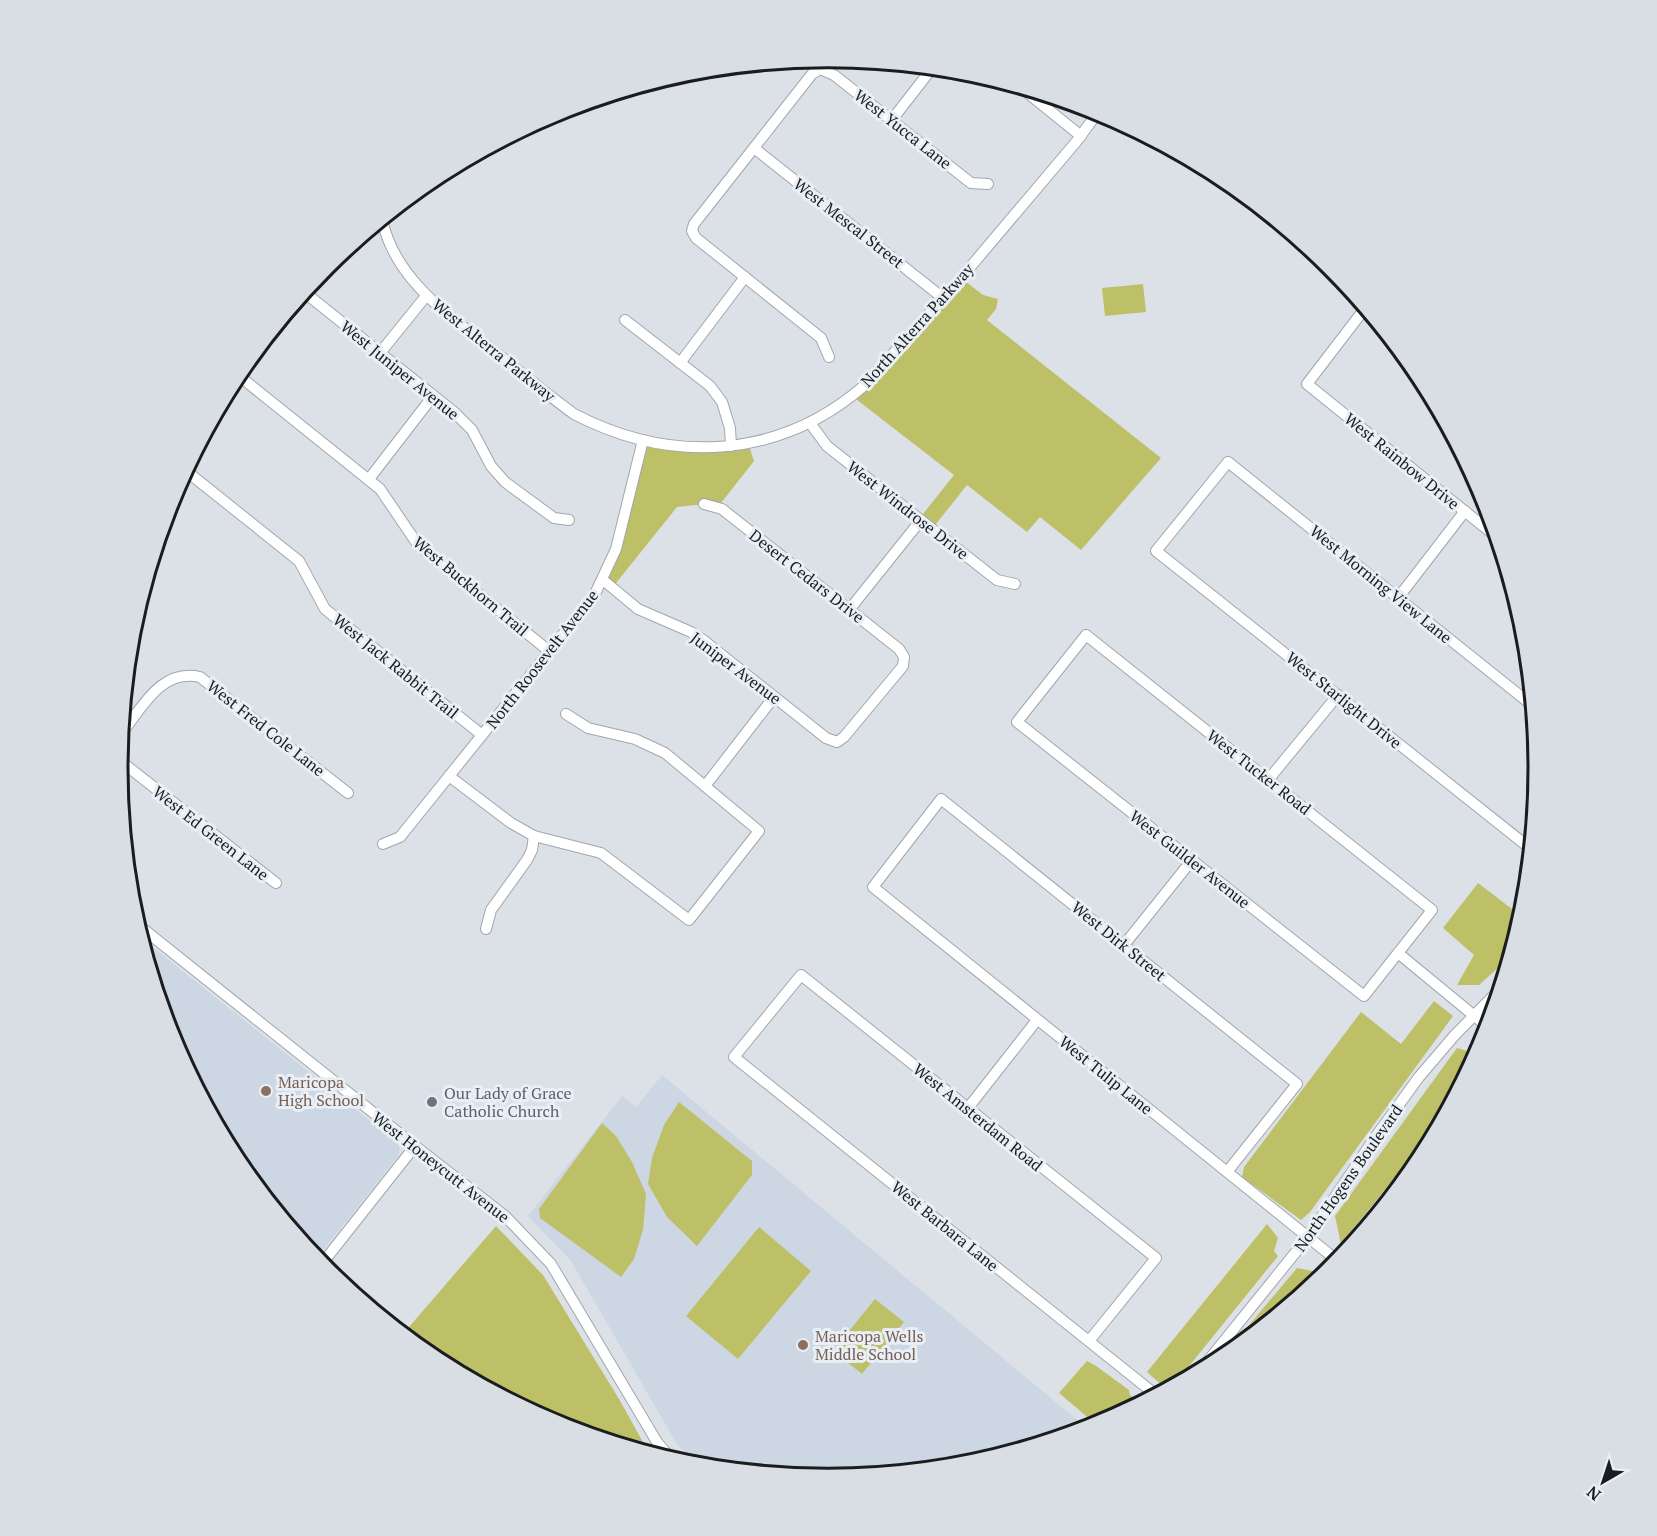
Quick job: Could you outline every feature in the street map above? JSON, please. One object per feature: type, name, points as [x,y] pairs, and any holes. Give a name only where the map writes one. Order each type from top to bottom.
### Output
[{"type":"street","name":"West Yucca Lane","points":[[754,148],[812,74],[820,69],[834,75],[971,183],[988,184]]},
{"type":"street","points":[[891,121],[927,74]]},
{"type":"street","points":[[1035,99],[1081,136]]},
{"type":"street","name":"North Alterra Parkway","points":[[643,440],[671,446],[731,446],[789,433],[810,423],[851,397],[865,385],[943,298],[1093,119]]},
{"type":"street","points":[[754,148],[694,224],[692,231],[696,238],[821,338],[829,357]]},
{"type":"street","name":"West Mescal Street","points":[[754,148],[943,298]]},
{"type":"street","name":"West Alterra Parkway","points":[[385,226],[392,248],[401,264],[426,296],[574,414],[594,424],[643,440]]},
{"type":"street","points":[[680,363],[745,277]]},
{"type":"street","points":[[380,353],[426,296]]},
{"type":"street","name":"West Juniper Avenue","points":[[310,297],[472,430],[491,466],[505,482],[554,518],[569,520]]},
{"type":"street","name":"West Rainbow Drive","points":[[1361,313],[1307,384],[1487,529]]},
{"type":"street","points":[[625,320],[710,386],[722,402],[730,428],[731,446]]},
{"type":"street","name":"West Buckhorn Trail","points":[[245,381],[369,479],[380,489],[418,545],[549,651]]},
{"type":"street","points":[[369,479],[433,396]]},
{"type":"street","name":"West Windrose Drive","points":[[810,423],[827,446],[997,580],[1015,584]]},
{"type":"street","name":"North Roosevelt Avenue","points":[[383,844],[400,837],[594,596],[616,549],[643,440]]},
{"type":"street","name":"West Morning View Lane","points":[[1156,550],[1228,462],[1526,700]]},
{"type":"street","name":"West Jack Rabbit Trail","points":[[192,476],[298,561],[325,609],[482,735]]},
{"type":"street","name":"Desert Cedars Drive","points":[[704,504],[722,509],[899,649],[904,657],[903,666],[844,737],[837,742]]},
{"type":"street","points":[[1398,598],[1465,511]]},
{"type":"street","points":[[849,610],[921,520]]},
{"type":"street","name":"West Starlight Drive","points":[[1156,550],[1525,843]]},
{"type":"street","name":"Juniper Avenue","points":[[603,580],[638,609],[691,632],[703,640],[826,738],[837,742]]},
{"type":"street","name":"West Tucker Road","points":[[1017,722],[1086,635],[1432,910],[1398,953]]},
{"type":"street","name":"West Fred Cole Lane","points":[[129,724],[158,688],[169,679],[180,675],[192,675],[207,680],[348,792]]},
{"type":"street","points":[[1268,780],[1338,695]]},
{"type":"street","points":[[705,786],[774,697]]},
{"type":"street","points":[[449,776],[511,824],[534,836],[601,853],[689,920],[759,831],[665,753],[635,739],[588,728],[566,714]]},
{"type":"street","name":"West Guilder Avenue","points":[[1017,722],[1364,996],[1398,953]]},
{"type":"street","name":"West Ed Green Lane","points":[[128,767],[276,883]]},
{"type":"street","name":"West Dirk Street","points":[[873,887],[941,799],[1297,1084],[1227,1172]]},
{"type":"street","points":[[486,929],[491,910],[527,860],[532,850],[534,836]]},
{"type":"street","points":[[1124,945],[1192,860]]},
{"type":"street","name":"West Tulip Lane","points":[[873,887],[1331,1256]]},
{"type":"street","name":"West Honeycutt Avenue","points":[[148,934],[505,1216],[551,1264],[662,1448]]},
{"type":"street","points":[[1398,953],[1481,1022]]},
{"type":"street","name":"West Barbara Lane","points":[[801,975],[734,1058],[1150,1390]]},
{"type":"street","name":"West Amsterdam Road","points":[[801,975],[1156,1258],[1089,1341]]},
{"type":"street","name":"North Hogens Boulevard","points":[[1215,1352],[1308,1237],[1419,1077],[1489,1000]]},
{"type":"street","points":[[968,1108],[1037,1020]]},
{"type":"street","points":[[327,1257],[415,1146]]},
{"type":"street","name":"West Honeycutt Avenue","points":[[657,1442],[659,1448]]},
{"type":"shaded area","points":[[961,278],[983,295],[998,299],[996,309],[987,320],[1161,458],[1081,550],[1040,517],[1027,532],[967,485],[932,529],[919,519],[954,475],[852,396]]},
{"type":"shaded area","points":[[1143,284],[1146,312],[1105,316],[1102,288]]},
{"type":"shaded area","points":[[643,440],[671,446],[748,443],[754,461],[717,508],[704,504],[677,507],[612,588],[603,580]]},
{"type":"shaded area","points":[[1478,883],[1512,909],[1516,905],[1500,966],[1479,985],[1457,985],[1474,955],[1443,928]]},
{"type":"shaded area","name":"Maricopa High School","points":[[151,946],[400,1145],[398,1156],[322,1251],[273,1194],[246,1157],[222,1118],[181,1036]]},
{"type":"shaded area","points":[[1434,1001],[1453,1016],[1310,1212],[1301,1220],[1242,1177],[1244,1167],[1361,1012],[1401,1044]]},
{"type":"shaded area","points":[[1457,1048],[1469,1051],[1457,1078],[1411,1157],[1341,1244],[1335,1216]]},
{"type":"shaded area","name":"Maricopa Wells Middle School","points":[[662,1075],[1079,1422],[1010,1445],[965,1455],[920,1463],[874,1467],[783,1467],[737,1463],[688,1454],[678,1446],[571,1261],[528,1216],[622,1096],[636,1107]]},
{"type":"shaded area","points":[[679,1102],[752,1161],[752,1175],[697,1246],[667,1217],[648,1184],[652,1158],[664,1125]]},
{"type":"shaded area","points":[[602,1123],[616,1136],[632,1162],[646,1194],[643,1230],[634,1259],[621,1277],[540,1218],[539,1209]]},
{"type":"shaded area","points":[[1267,1224],[1278,1238],[1274,1251],[1278,1256],[1185,1371],[1161,1384],[1147,1372]]},
{"type":"shaded area","points":[[496,1226],[543,1275],[644,1444],[560,1415],[519,1396],[478,1375],[408,1328]]},
{"type":"shaded area","points":[[759,1227],[811,1271],[738,1359],[686,1316]]},
{"type":"shaded area","points":[[1297,1268],[1315,1271],[1290,1295],[1243,1333]]},
{"type":"shaded area","points":[[875,1299],[904,1322],[862,1374],[833,1351]]},
{"type":"shaded area","points":[[1087,1361],[1129,1390],[1133,1398],[1089,1418],[1059,1393]]},
{"type":"place","name":"Maricopa High School","points":[[266,1091]]},
{"type":"place","name":"Our Lady of Grace Catholic Church","points":[[432,1102]]},
{"type":"place","name":"Maricopa Wells Middle School","points":[[803,1345]]}]
